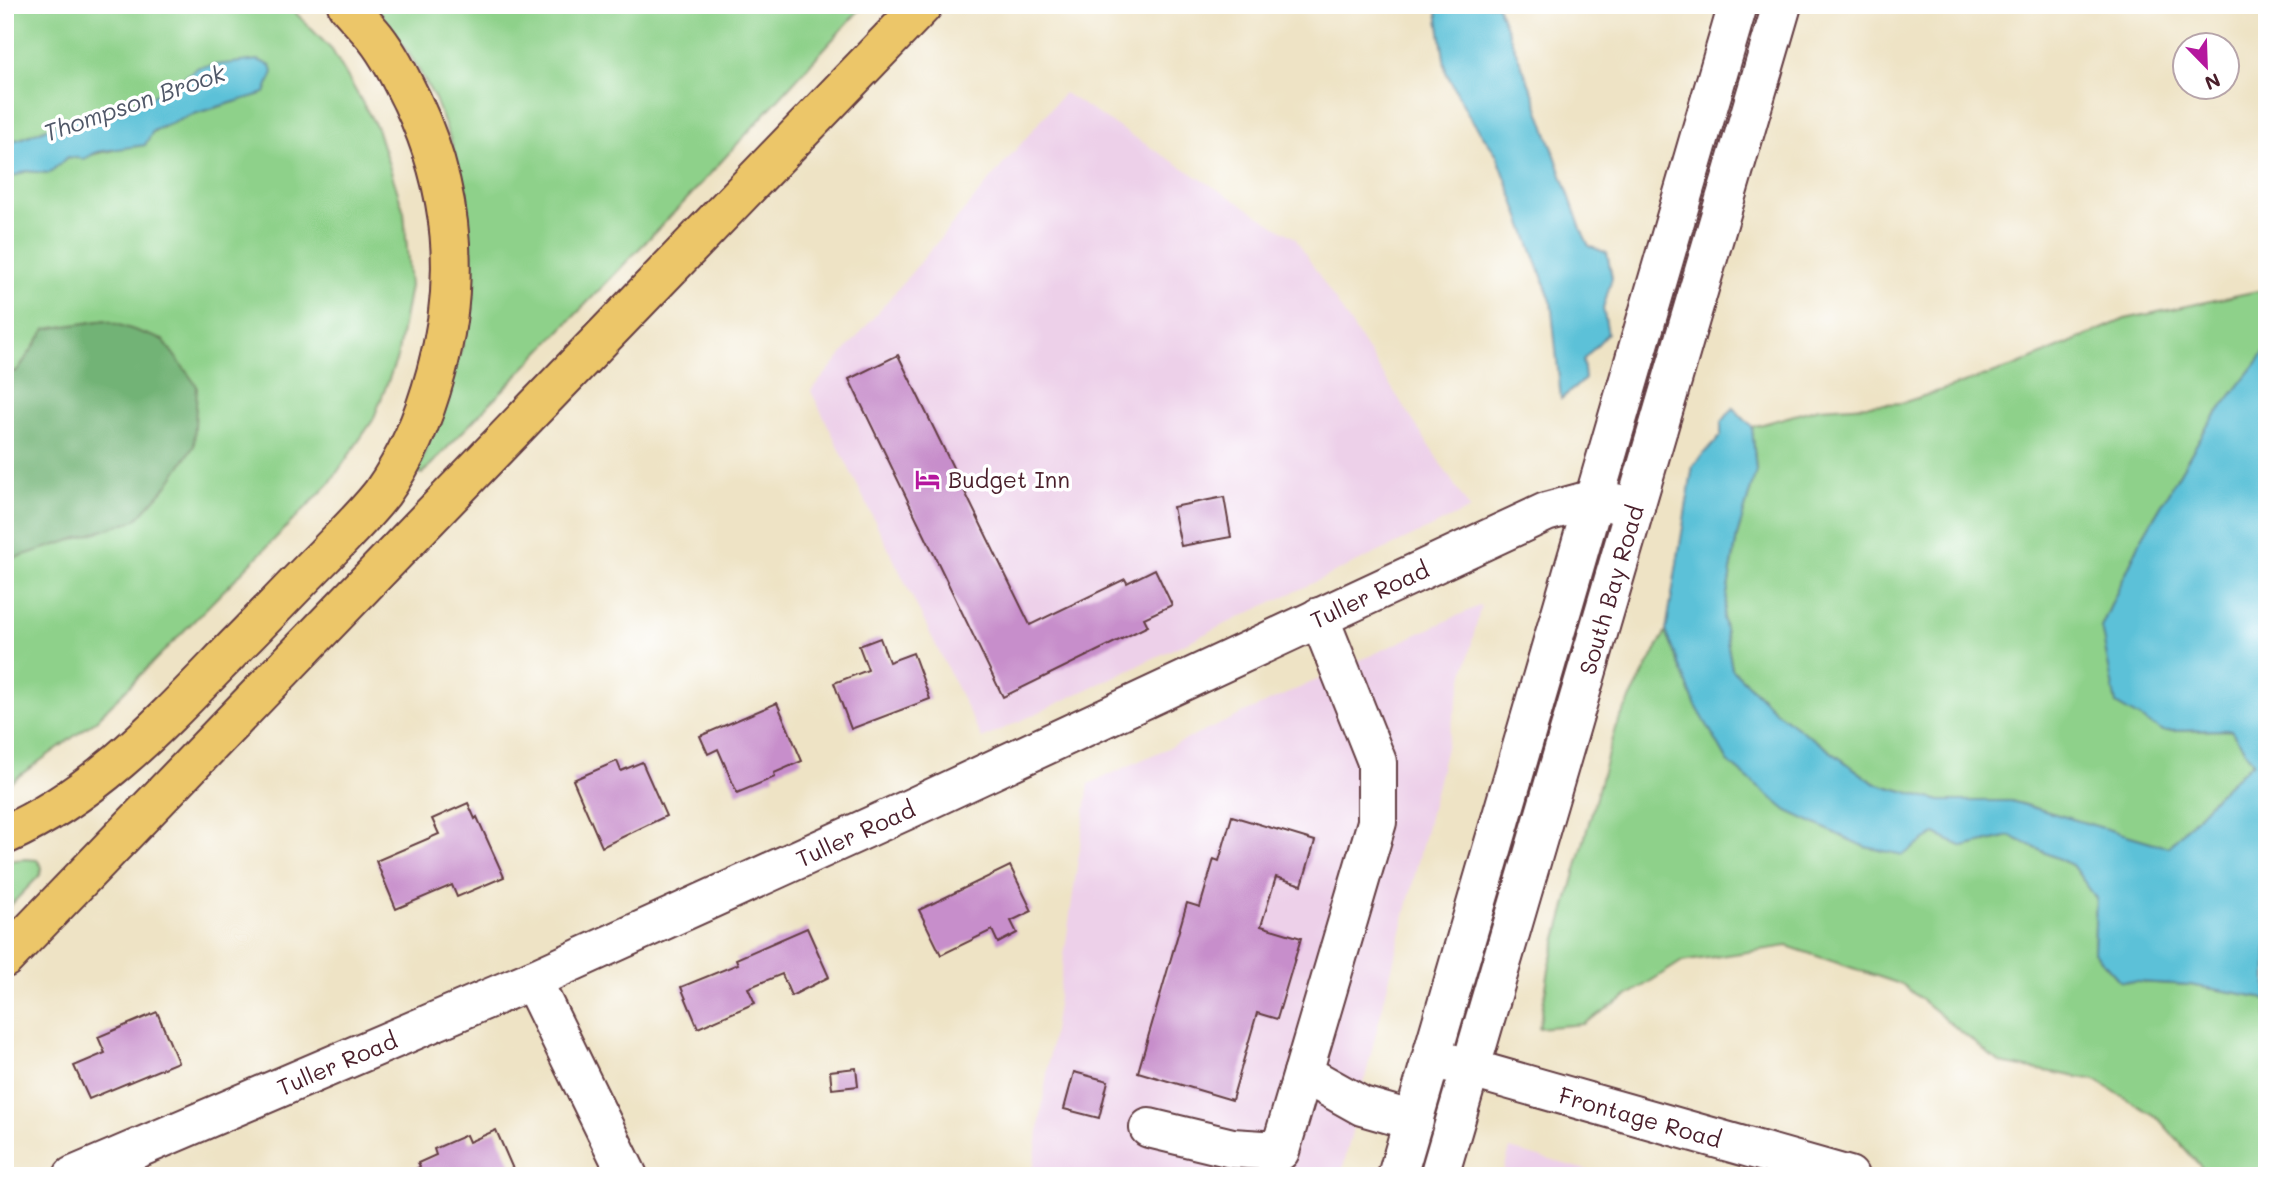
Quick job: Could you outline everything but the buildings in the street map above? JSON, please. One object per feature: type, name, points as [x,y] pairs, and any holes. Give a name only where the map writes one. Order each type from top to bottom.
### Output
[{"type":"highway","points":[[5,835],[34,822],[76,797],[148,737],[177,708],[382,493],[405,455],[429,399],[444,343],[451,295],[452,250],[446,204],[435,159],[400,75],[376,38],[347,5]]},
{"type":"highway","points":[[5,958],[923,5]]},
{"type":"street","name":"South Bay Road","points":[[1397,1176],[1738,5]]},
{"type":"street","name":"South Bay Road","points":[[1439,1176],[1782,5]]},
{"type":"street","name":"Tuller Road","points":[[73,1176],[532,980],[909,810],[1545,512],[1594,499],[1635,507]]},
{"type":"street","points":[[1149,1128],[1232,1149],[1280,1151],[1377,821],[1377,762],[1320,617]]},
{"type":"street","points":[[532,980],[628,1176]]},
{"type":"street","name":"Frontage Road","points":[[1433,1058],[1849,1176]]},
{"type":"street","points":[[1303,1073],[1362,1105],[1414,1121]]},
{"type":"shaded area","points":[[1064,93],[1295,238],[1470,509],[982,739],[811,391]]},
{"type":"shaded area","points":[[1481,605],[1341,1176],[1032,1176],[1089,784]]},
{"type":"shaded area","points":[[1510,1149],[1609,1176],[1502,1176]]},
{"type":"green space","points":[[5,5],[288,5],[332,50],[377,128],[404,212],[410,286],[397,358],[373,420],[329,484],[94,722],[5,786],[5,561],[46,329],[17,371],[5,373],[5,180],[26,171],[49,173],[68,157],[111,151],[190,115],[235,102],[199,67],[170,87],[119,113],[74,117],[5,143]]},
{"type":"green space","points":[[375,5],[864,5],[688,198],[422,474],[417,473],[463,344],[467,286],[463,189],[452,144],[435,99],[413,60]]},
{"type":"green space","points":[[2267,289],[2267,350],[2206,428],[2142,538],[2101,627],[2162,731],[2231,730],[2253,762],[2217,795],[2168,848],[2011,801],[1940,801],[1874,783],[1775,711],[1732,669],[1723,618],[1737,536],[1756,471],[1752,427],[1819,408],[1902,403],[2016,366],[2125,319]]},
{"type":"green space","points":[[105,320],[163,340],[197,386],[194,446],[166,487],[136,520],[5,561],[5,373],[17,371],[46,329]]},
{"type":"green space","points":[[1666,631],[1695,704],[1963,847],[2010,836],[2072,865],[2096,898],[2094,952],[2120,981],[2190,985],[2260,997],[2267,1001],[2267,1176],[2209,1176],[2157,1117],[2095,1080],[2000,1063],[1903,985],[1787,946],[1681,962],[1583,1024],[1539,1028],[1550,964],[1615,728]]},
{"type":"green space","points":[[37,860],[42,867],[40,875],[5,911],[5,861]]},
{"type":"water","points":[[1436,5],[1497,5],[1533,93],[1581,229],[1589,246],[1607,253],[1612,278],[1603,308],[1608,333],[1583,360],[1585,379],[1561,399],[1551,301],[1497,155],[1469,116],[1446,72]]},
{"type":"water","points":[[258,60],[271,66],[273,72],[265,93],[190,115],[153,131],[145,145],[97,152],[84,159],[68,157],[49,173],[26,171],[5,180],[5,143],[74,117],[119,113],[170,87],[199,67]]},
{"type":"water","points":[[2267,350],[2267,1001],[2260,997],[2190,985],[2120,981],[2094,952],[2096,898],[2072,865],[2010,836],[1963,847],[1935,834],[1903,855],[1865,847],[1787,811],[1729,763],[1695,704],[1666,631],[1693,465],[1721,436],[1721,423],[1733,408],[1752,427],[1756,471],[1737,536],[1723,618],[1732,669],[1775,711],[1874,783],[1940,801],[2011,801],[2168,847],[2217,795],[2253,762],[2231,730],[2162,731],[2116,704],[2101,627],[2142,538],[2206,428]]},
{"type":"place","name":"Budget Inn","points":[[928,479]]},
{"type":"water label","name":"Thompson Brook","points":[[134,102]]}]
